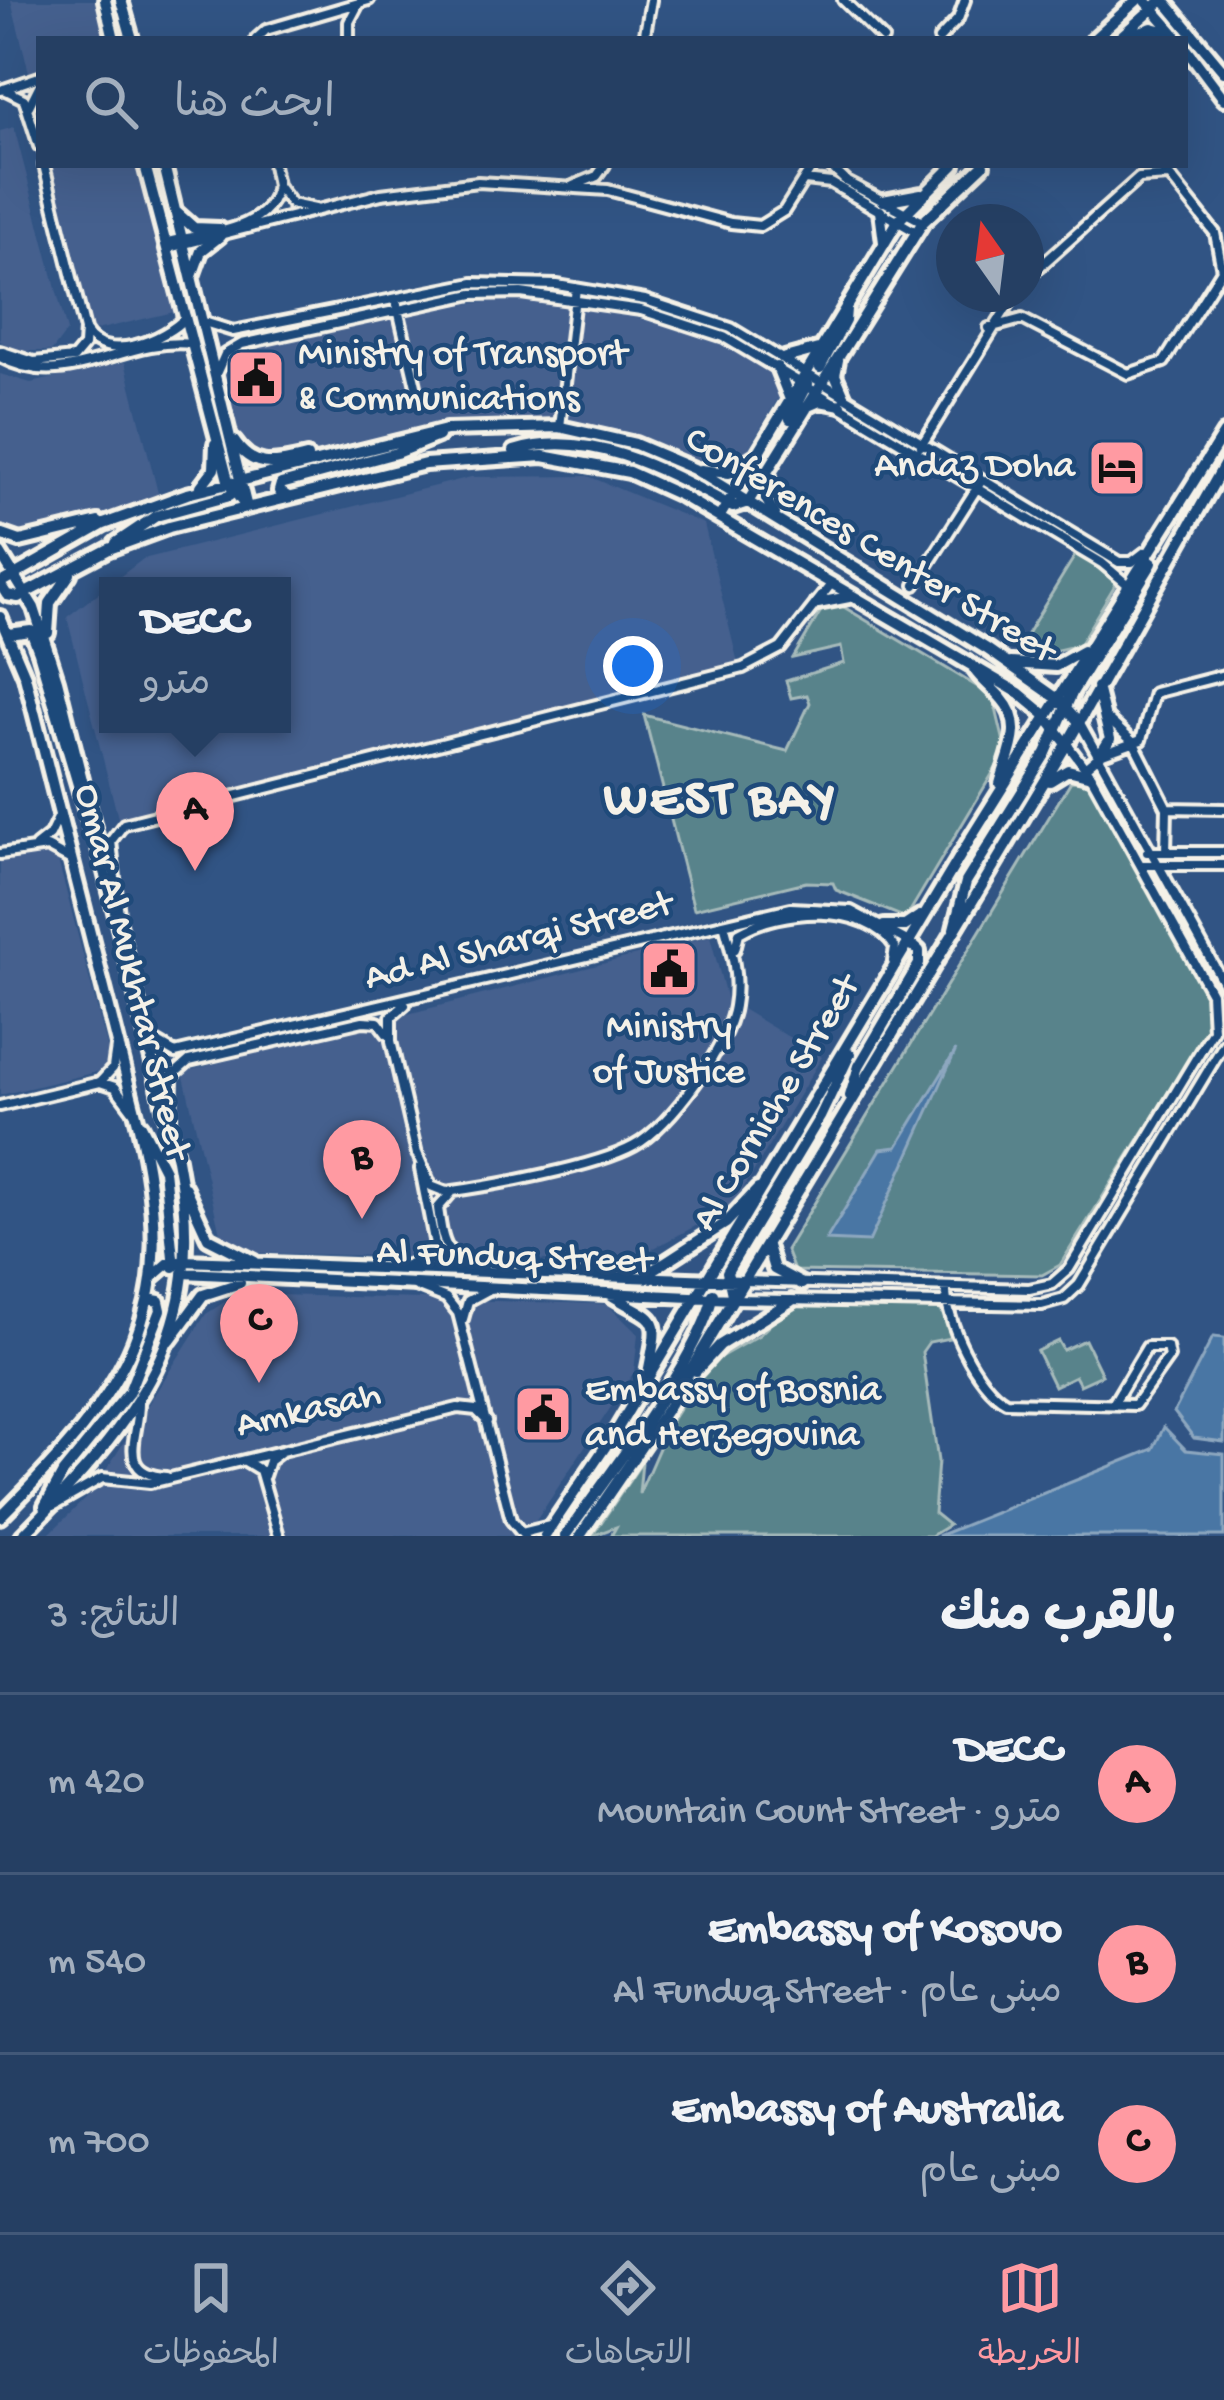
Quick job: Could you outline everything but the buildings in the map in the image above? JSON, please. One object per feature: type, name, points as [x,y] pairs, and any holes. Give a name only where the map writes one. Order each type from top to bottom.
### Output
[{"type":"main road","points":[[1117,18],[1122,0]]},
{"type":"main road","points":[[1097,36],[1117,18],[1152,2]]},
{"type":"main road","points":[[1152,2],[1177,36]]},
{"type":"main road","points":[[1122,36],[1152,2]]},
{"type":"main road","points":[[1152,2],[1224,72]]},
{"type":"main road","points":[[104,3],[113,36]]},
{"type":"main road","points":[[123,4],[131,36]]},
{"type":"main road","points":[[1128,36],[1152,28],[1177,36]]},
{"type":"main road","points":[[1188,51],[1224,99]]},
{"type":"main road","points":[[146,168],[192,344],[223,434],[263,465],[371,448]]},
{"type":"main road","points":[[165,168],[216,380],[235,486],[247,507]]},
{"type":"main road","points":[[748,502],[803,409],[821,346],[845,306],[901,217],[951,168]]},
{"type":"main road","points":[[720,516],[789,400],[838,352],[920,227],[980,168]]},
{"type":"main road","points":[[884,242],[881,206],[924,193]]},
{"type":"main road","points":[[174,209],[194,228],[220,232]]},
{"type":"main road","points":[[192,280],[201,251],[220,232]]},
{"type":"main road","points":[[786,439],[786,428],[841,331],[845,306]]},
{"type":"main road","points":[[789,400],[781,363],[808,356],[821,346]]},
{"type":"main road","points":[[803,409],[820,401],[842,400],[835,375],[838,352]]},
{"type":"main road","name":"Conferences Center Street","points":[[0,584],[124,514],[188,494],[446,430],[560,427],[634,444],[694,469],[731,499],[748,502],[787,524],[1007,663],[1063,703],[1079,722]]},
{"type":"main road","points":[[288,496],[279,490],[281,484],[396,453],[446,430]]},
{"type":"main road","points":[[954,932],[966,882],[1058,731],[1063,703],[1095,641],[1224,433]]},
{"type":"main road","points":[[188,494],[209,480],[223,434]]},
{"type":"main road","points":[[502,455],[553,443],[604,451],[731,499]]},
{"type":"main road","points":[[694,469],[729,472],[762,450]]},
{"type":"main road","name":"Conferences Center Street","points":[[26,594],[109,549],[247,507],[425,464],[543,455],[629,472],[720,516],[971,663],[1047,717],[1067,745]]},
{"type":"main road","points":[[772,462],[766,499],[787,524]]},
{"type":"main road","name":"Al Corniche Street","points":[[580,1536],[684,1380],[1067,745],[1224,465]]},
{"type":"main road","points":[[109,549],[156,516],[235,486]]},
{"type":"main road","points":[[0,534],[20,541],[56,536],[124,514]]},
{"type":"main road","points":[[1063,703],[1151,563],[1156,544]]},
{"type":"main road","name":"Omar Al Mukhtar Street","points":[[0,553],[26,594],[49,656],[98,839],[181,1180],[179,1266]]},
{"type":"main road","points":[[49,656],[48,609],[75,567]]},
{"type":"main road","points":[[0,584],[12,597],[26,594]]},
{"type":"main road","points":[[818,603],[858,598]]},
{"type":"main road","name":"Omar Al Mukhtar Street","points":[[0,617],[26,676],[154,1192],[153,1278],[148,1299]]},
{"type":"main road","points":[[9,634],[31,631],[84,817],[98,839]]},
{"type":"main road","points":[[1007,663],[1056,666],[1095,641]]},
{"type":"main road","points":[[971,663],[1005,702],[1015,724],[999,793]]},
{"type":"main road","points":[[1097,687],[1110,740],[1100,755]]},
{"type":"main road","name":"Al Corniche Street","points":[[545,1536],[646,1381],[999,793],[1047,717],[1063,703]]},
{"type":"main road","points":[[1031,800],[1063,771],[1088,772]]},
{"type":"main road","points":[[884,926],[910,925],[938,896]]},
{"type":"main road","points":[[849,1105],[860,1066],[919,964],[919,951],[910,943]]},
{"type":"main road","points":[[733,1299],[726,1280],[820,1118],[853,1039]]},
{"type":"main road","points":[[137,1119],[164,1170],[179,1266],[166,1345]]},
{"type":"main road","points":[[181,1180],[208,1238],[258,1263]]},
{"type":"main road","points":[[641,1275],[726,1223],[766,1184]]},
{"type":"main road","points":[[767,1242],[774,1270],[802,1284]]},
{"type":"main road","name":"Al Funduq Street","points":[[179,1266],[258,1263],[743,1281]]},
{"type":"main road","points":[[153,1278],[179,1266]]},
{"type":"main road","name":"Al Funduq Street","points":[[179,1266],[255,1280],[733,1299]]},
{"type":"main road","points":[[566,1536],[662,1392],[712,1298],[708,1278]]},
{"type":"main road","points":[[22,1536],[103,1453],[140,1402],[166,1345],[203,1295],[255,1280]]},
{"type":"main road","points":[[606,1291],[638,1306],[652,1321],[656,1341],[646,1381]]},
{"type":"main road","points":[[0,1517],[103,1406],[133,1349],[148,1299],[159,1301],[161,1310],[136,1377],[115,1413],[63,1473],[38,1520]]},
{"type":"main road","points":[[684,1380],[720,1345],[791,1301]]},
{"type":"street","points":[[645,36],[651,0]]},
{"type":"street","points":[[843,0],[880,36]]},
{"type":"street","points":[[942,36],[958,20],[964,0]]},
{"type":"street","points":[[259,36],[266,30],[364,2]]},
{"type":"street","points":[[349,36],[349,22],[364,2]]},
{"type":"street","points":[[1211,55],[1224,61]]},
{"type":"street","points":[[2,90],[36,82]]},
{"type":"street","points":[[29,107],[36,89]]},
{"type":"street","points":[[2,90],[20,96],[29,107],[36,134]]},
{"type":"street","points":[[45,168],[85,330],[92,342],[112,349],[166,334],[185,317]]},
{"type":"street","points":[[273,168],[277,185],[295,206],[328,209]]},
{"type":"street","points":[[572,186],[603,168]]},
{"type":"street","points":[[167,245],[424,187],[572,186],[654,200],[751,227],[767,224],[784,211],[811,168]]},
{"type":"street","points":[[833,168],[881,206]]},
{"type":"street","points":[[1044,263],[1139,178],[1142,168]]},
{"type":"street","points":[[989,328],[1022,319],[1116,371],[1139,373],[1164,362],[1212,290],[1223,256],[1210,223],[1163,168]]},
{"type":"street","points":[[1139,178],[1170,176]]},
{"type":"street","points":[[803,180],[831,183],[920,227]]},
{"type":"street","points":[[220,232],[266,215],[277,185]]},
{"type":"street","points":[[201,321],[233,331],[394,295],[468,289],[576,288],[693,313],[811,380],[976,490],[1102,563],[1128,586]]},
{"type":"street","points":[[560,427],[576,288]]},
{"type":"street","points":[[216,380],[221,360],[235,347],[468,289],[574,300],[688,322],[781,363]]},
{"type":"street","points":[[394,295],[420,403]]},
{"type":"street","points":[[919,448],[1001,312]]},
{"type":"street","points":[[1020,312],[1022,319]]},
{"type":"street","points":[[0,354],[34,362],[68,361],[80,352],[85,330]]},
{"type":"street","points":[[0,354],[28,371],[53,373],[160,343],[192,344]]},
{"type":"street","points":[[919,448],[1119,562],[1136,560],[1156,544]]},
{"type":"street","points":[[915,585],[982,480]]},
{"type":"street","points":[[118,922],[110,854],[113,835],[124,824],[731,672],[781,648],[832,584]]},
{"type":"street","points":[[1088,772],[1100,755],[1135,742],[1146,727],[1151,696],[1224,675]]},
{"type":"street","points":[[1108,718],[1135,742],[1168,808],[1166,852]]},
{"type":"street","points":[[1079,722],[1224,984]]},
{"type":"street","points":[[1067,745],[1134,851],[1214,1001],[1214,1030],[1092,1233],[1052,1284],[1060,1301],[1078,1285],[1106,1242],[1224,1044]]},
{"type":"street","points":[[1168,808],[1224,808]]},
{"type":"street","points":[[34,846],[50,835],[59,815]]},
{"type":"street","points":[[0,854],[34,846],[56,849],[71,860]]},
{"type":"street","points":[[1134,851],[1224,853]]},
{"type":"street","points":[[1141,865],[1224,865]]},
{"type":"street","name":"Ad Al Sharqi Street","points":[[145,1030],[163,1051],[176,1053],[815,906],[851,911],[910,943]]},
{"type":"street","points":[[417,1153],[431,1186],[453,1192],[621,1152],[661,1127],[679,1108],[729,1023],[737,935],[749,927],[799,915],[832,915],[892,940],[894,969]]},
{"type":"street","points":[[724,925],[734,957]]},
{"type":"street","points":[[398,1269],[424,1260],[435,1246],[391,1041],[392,1015],[414,1000]]},
{"type":"street","name":"Ad Al Sharqi Street","points":[[169,1129],[170,1084],[183,1064],[363,1021],[378,1022],[391,1041]]},
{"type":"street","points":[[0,1106],[100,1082],[113,1068],[116,1041]]},
{"type":"street","points":[[1195,1065],[1206,1073]]},
{"type":"street","points":[[100,1082],[118,1091],[137,1119]]},
{"type":"street","points":[[453,1192],[438,1208],[447,1250],[454,1261],[480,1270]]},
{"type":"street","points":[[1092,1233],[1106,1242]]},
{"type":"street","name":"Al Funduq Street","points":[[743,1281],[946,1287],[1052,1284]]},
{"type":"street","points":[[415,1286],[453,1303],[463,1327],[511,1520],[523,1534],[556,1521]]},
{"type":"street","points":[[946,1287],[945,1302],[987,1386],[1002,1401],[1112,1404],[1139,1404],[1169,1357],[1167,1347],[1148,1347],[1112,1404]]},
{"type":"street","points":[[463,1327],[468,1300],[492,1289]]},
{"type":"street","name":"Al Funduq Street","points":[[733,1299],[1060,1301]]},
{"type":"street","points":[[458,1408],[474,1397],[478,1383]]},
{"type":"street","points":[[140,1402],[130,1443],[132,1458],[148,1474],[174,1477]]},
{"type":"street","points":[[458,1408],[476,1409],[487,1420]]},
{"type":"street","name":"Amkasah","points":[[50,1508],[102,1478],[143,1484],[458,1408]]},
{"type":"street","points":[[263,1478],[268,1461],[289,1447]]},
{"type":"street","points":[[232,1462],[252,1461],[263,1478],[279,1536]]},
{"type":"shaded area","points":[[11,0],[96,0],[105,36],[36,36],[36,101]]},
{"type":"shaded area","points":[[14,127],[67,331],[52,351],[17,351],[0,341],[0,131]]},
{"type":"shaded area","points":[[53,168],[138,168],[174,312],[92,331]]},
{"type":"shaded area","points":[[508,300],[596,307],[708,337],[773,372],[783,390],[741,461],[718,472],[659,451],[514,421],[420,431],[321,456],[268,462],[245,455],[221,372],[231,356],[417,308]]},
{"type":"shaded area","points":[[125,362],[159,497],[51,531],[12,536],[0,527],[0,374],[31,383]]},
{"type":"shaded area","points":[[588,476],[704,524],[738,663],[118,818],[67,617],[99,593],[99,733],[291,733],[291,577],[119,577],[143,559],[471,477]]},
{"type":"shaded area","points":[[55,849],[113,1068],[0,1095],[0,862]]},
{"type":"shaded area","points":[[710,936],[727,1000],[822,1057],[733,1206],[628,1262],[259,1253],[221,1238],[183,1072]]},
{"type":"shaded area","points":[[956,1050],[869,1242],[826,1240],[881,1149],[897,1147]]},
{"type":"shaded area","points":[[237,1294],[607,1304],[638,1334],[634,1372],[526,1536],[47,1536],[92,1492],[206,1314]]},
{"type":"shaded area","points":[[1213,1337],[1224,1338],[1224,1442],[1194,1438],[1174,1412]]},
{"type":"shaded area","points":[[1164,1427],[1186,1450],[1224,1454],[1224,1536],[938,1536],[1153,1449]]},
{"type":"green space","points":[[1076,554],[1118,580],[1079,645],[1041,654],[1022,642]]},
{"type":"green space","points":[[842,606],[993,696],[1006,751],[906,918],[836,890],[833,883],[806,882],[694,909],[644,715],[787,751],[810,703],[807,695],[791,698],[786,681],[844,663],[841,647],[793,658],[822,609]]},
{"type":"green space","points":[[1071,781],[1089,782],[1205,988],[1211,1024],[1060,1265],[1042,1275],[794,1271],[786,1250]]},
{"type":"green space","points":[[793,1303],[939,1307],[955,1337],[929,1342],[922,1352],[938,1461],[934,1513],[949,1525],[931,1536],[611,1536],[616,1527],[592,1536],[642,1462],[639,1494],[669,1425],[708,1364],[759,1335]]},
{"type":"green space","points":[[1085,1340],[1102,1375],[1080,1385],[1075,1376],[1054,1386],[1037,1351],[1058,1341],[1063,1350]]},
{"type":"place","name":"Ministry of Transport & Communications","points":[[256,378]]},
{"type":"place","name":"Andaz Doha","points":[[1117,468]]},
{"type":"place","name":"DECC","points":[[195,871]]},
{"type":"place","name":"Ministry of Justice","points":[[669,969]]},
{"type":"place","name":"Embassy of Kosovo","points":[[362,1219]]},
{"type":"place","name":"Embassy of Australia","points":[[259,1383]]},
{"type":"place","name":"Embassy of Bosnia and Herzegovina","points":[[543,1414]]},
{"type":"district","name":"WEST BAY","points":[[721,803]]}]
